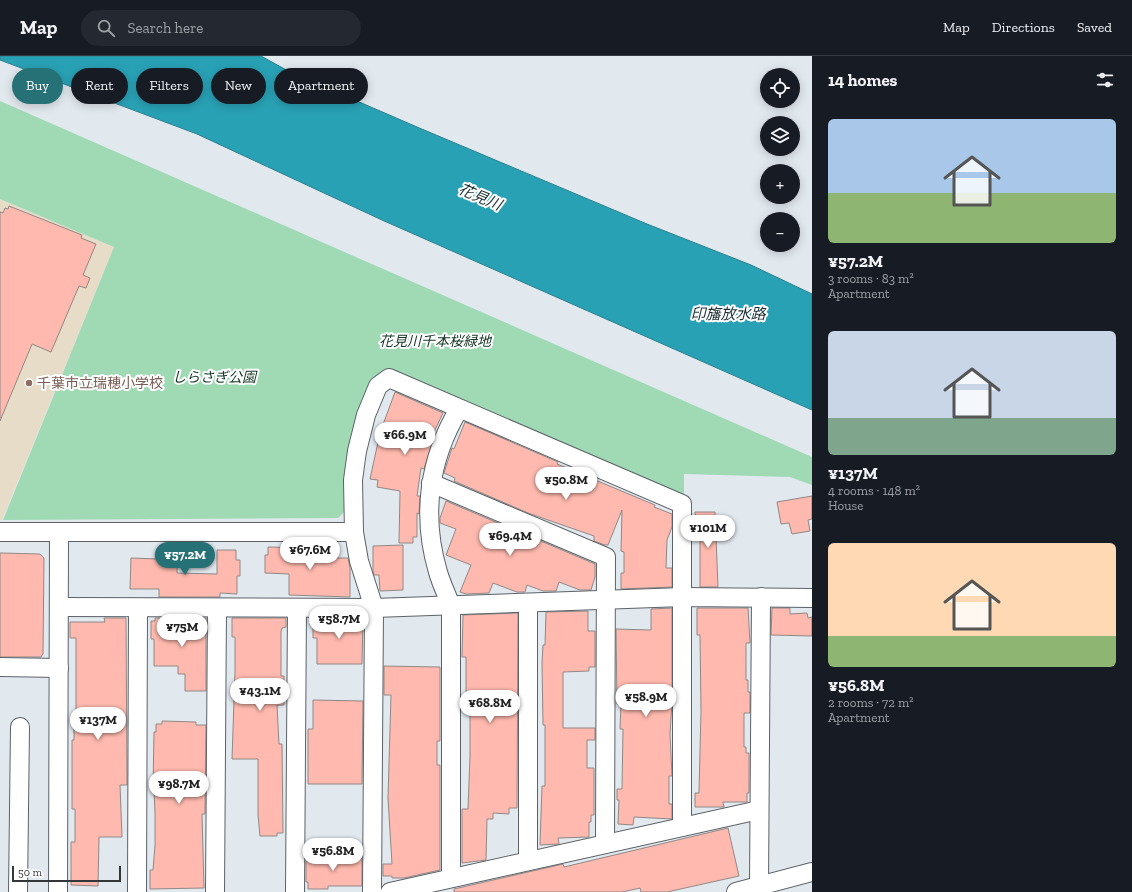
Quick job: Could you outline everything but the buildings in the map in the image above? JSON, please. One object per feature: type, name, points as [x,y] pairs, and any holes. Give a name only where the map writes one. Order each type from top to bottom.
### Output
[{"type":"street","points":[[372,892],[374,608],[359,561],[354,532],[353,480],[356,451],[366,415],[378,386],[389,378],[682,504],[682,827]]},
{"type":"street","points":[[451,878],[451,606],[438,572],[430,536],[431,482],[446,430],[459,409]]},
{"type":"street","points":[[431,482],[606,557],[605,844]]},
{"type":"street","points":[[0,532],[59,534],[188,531],[354,532]]},
{"type":"street","points":[[58,892],[60,608],[59,534]]},
{"type":"street","points":[[60,608],[374,608],[528,604],[683,597],[812,598]]},
{"type":"street","points":[[759,886],[761,597]]},
{"type":"street","points":[[528,604],[528,861]]},
{"type":"street","points":[[215,892],[217,608]]},
{"type":"street","points":[[295,892],[297,608]]},
{"type":"street","points":[[137,892],[138,609]]},
{"type":"street","points":[[0,667],[59,668]]},
{"type":"street","points":[[18,892],[20,727]]},
{"type":"street","points":[[390,892],[759,810]]},
{"type":"street","points":[[736,892],[812,872]]},
{"type":"shaded area","name":"千葉市立瑞穂小学校","points":[[0,199],[114,247],[2,520],[0,520]]},
{"type":"green space","name":"しらさぎ公園","points":[[0,101],[812,457],[812,485],[790,477],[684,474],[684,497],[393,374],[350,456],[344,512],[338,518],[3,520],[114,247],[0,199]]},
{"type":"water","name":"印旛放水路","points":[[0,56],[261,56],[283,68],[274,68],[274,104],[364,104],[647,224],[751,265],[812,294],[812,410],[382,220],[197,134],[117,104],[128,104],[128,68],[71,68],[71,87],[63,84],[63,68],[21,68],[0,60]]},
{"type":"place","name":"千葉市立瑞穂小学校","points":[[29,383]]},
{"type":"water label","name":"花見川","points":[[480,197]]},
{"type":"park label","name":"花見川千本桜緑地","points":[[435,341]]}]
